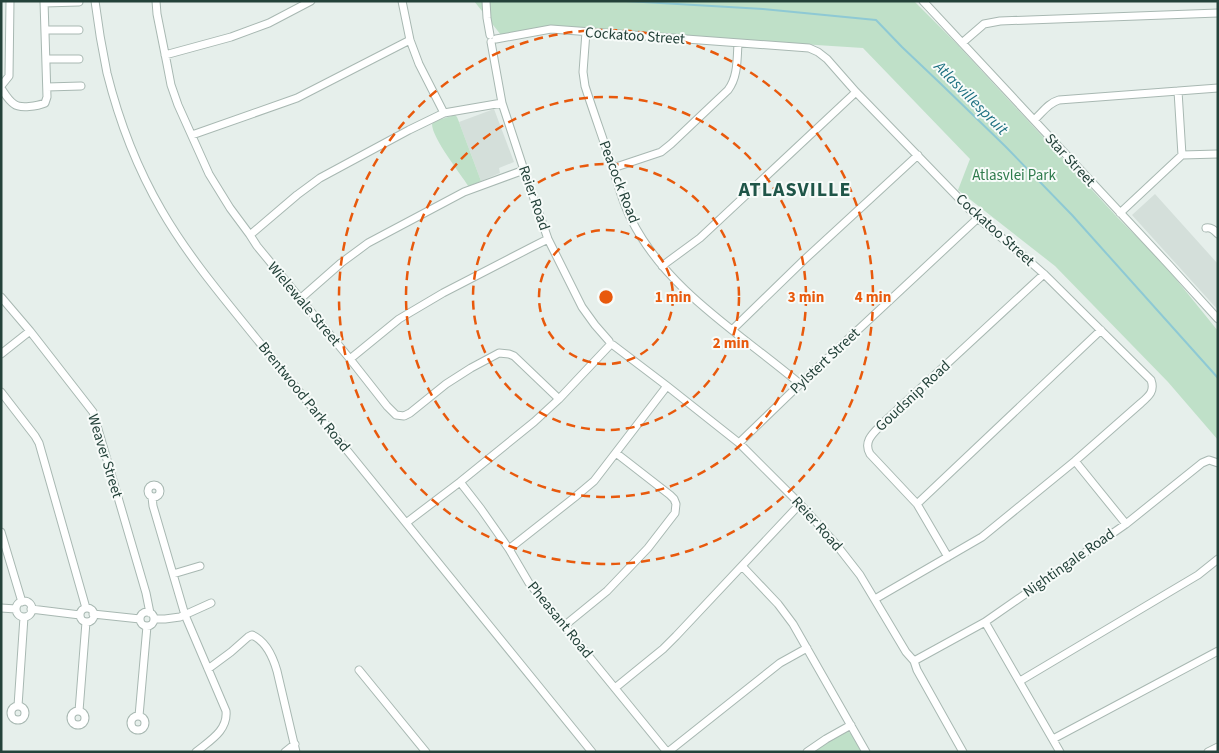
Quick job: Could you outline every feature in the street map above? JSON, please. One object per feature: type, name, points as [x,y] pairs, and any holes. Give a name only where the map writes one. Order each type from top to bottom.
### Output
[{"type":"street","points":[[10,1],[9,76],[1,87],[14,105],[18,107],[37,106],[45,103],[47,97],[44,2],[79,2]]},
{"type":"street","name":"Brentwood Park Road","points":[[95,1],[108,74],[127,137],[139,166],[162,210],[184,245],[206,275],[592,752]]},
{"type":"street","name":"Wielewale Street","points":[[156,1],[171,85],[209,174],[257,246],[396,415],[404,416],[410,413],[446,384],[499,353],[514,356],[559,399]]},
{"type":"street","points":[[165,55],[231,37],[269,23],[311,1]]},
{"type":"street","points":[[402,1],[410,40],[419,64],[444,113]]},
{"type":"street","name":"Reier Road","points":[[486,1],[487,18],[493,39],[502,103],[548,239],[582,307],[610,344],[739,443],[800,504],[843,552],[860,575],[906,652],[914,661],[917,670],[963,752]]},
{"type":"street","name":"Star Street","points":[[923,1],[1218,319]]},
{"type":"street","points":[[962,43],[984,24],[1000,21],[1218,13]]},
{"type":"street","name":"Cockatoo Street","points":[[493,39],[551,29],[809,48],[818,52],[827,59],[856,92],[978,218],[1044,274],[1152,382],[1150,395],[1075,461],[982,536],[875,599]]},
{"type":"street","points":[[45,30],[79,30]]},
{"type":"street","name":"Peacock Road","points":[[586,32],[585,86],[630,218],[662,266],[681,286],[732,330],[800,384]]},
{"type":"street","points":[[192,135],[297,98],[410,40]]},
{"type":"street","points":[[613,168],[661,152],[728,90],[733,84],[735,75],[738,43]]},
{"type":"street","points":[[46,59],[79,59]]},
{"type":"street","points":[[47,87],[82,86]]},
{"type":"street","points":[[1034,120],[1049,105],[1059,100],[1218,88]]},
{"type":"street","points":[[1178,91],[1182,156]]},
{"type":"street","points":[[662,266],[700,238],[856,92]]},
{"type":"street","points":[[250,235],[320,178],[409,130],[444,113],[502,103]]},
{"type":"street","points":[[1120,213],[1182,156],[1218,154]]},
{"type":"street","points":[[732,330],[804,260],[918,155]]},
{"type":"street","points":[[300,299],[341,263],[368,243],[464,192],[524,170]]},
{"type":"street","name":"Pylstert Street","points":[[739,443],[978,218]]},
{"type":"street","points":[[1206,228],[1210,227],[1218,234]]},
{"type":"street","points":[[350,359],[398,318],[548,239]]},
{"type":"street","name":"Goudsnip Road","points":[[948,557],[917,504],[872,458],[868,450],[868,440],[884,422],[1044,274]]},
{"type":"street","name":"Weaver Street","points":[[1,296],[95,416],[152,616]]},
{"type":"street","points":[[917,504],[1101,330]]},
{"type":"street","points":[[1,354],[30,331]]},
{"type":"street","points":[[406,523],[534,422],[559,399],[610,344]]},
{"type":"street","points":[[509,549],[594,481],[667,386]]},
{"type":"street","points":[[1,392],[39,443],[86,608]]},
{"type":"street","points":[[564,626],[607,591],[623,575],[648,548],[676,509],[675,500],[670,494],[616,453]]},
{"type":"street","name":"Nightingale Road","points":[[914,661],[985,622],[1126,524],[1208,460],[1218,463]]},
{"type":"street","points":[[1075,461],[1126,524]]},
{"type":"street","name":"Pheasant Road","points":[[460,482],[509,549],[529,582],[668,752]]},
{"type":"street","points":[[152,497],[152,503],[185,615],[226,711],[224,725],[220,731],[196,752]]},
{"type":"street","points":[[615,688],[663,649],[800,504]]},
{"type":"street","points":[[1,532],[22,602]]},
{"type":"street","points":[[1020,681],[1198,574],[1218,559]]},
{"type":"street","points":[[173,574],[200,566]]},
{"type":"street","points":[[742,566],[794,624],[866,752]]},
{"type":"street","points":[[22,602],[27,602],[31,606],[30,614],[24,617],[19,616],[16,609],[18,604],[22,602]]},
{"type":"street","points":[[140,619],[143,613],[173,618],[185,615],[211,603]]},
{"type":"street","points":[[1,608],[16,609]]},
{"type":"street","points":[[90,608],[93,614],[92,619],[86,622],[82,620],[80,611],[90,608]]},
{"type":"street","points":[[31,609],[80,615]]},
{"type":"street","points":[[93,614],[140,619]]},
{"type":"street","points":[[147,626],[151,625],[152,616]]},
{"type":"street","points":[[18,706],[24,617]]},
{"type":"street","points":[[140,619],[141,623],[147,626]]},
{"type":"street","points":[[78,711],[86,622]]},
{"type":"street","points":[[985,622],[1060,752]]},
{"type":"street","points":[[139,716],[147,626]]},
{"type":"street","points":[[208,669],[231,652],[248,636],[256,637],[268,650],[277,670],[295,748],[285,752]]},
{"type":"street","points":[[668,752],[780,663],[807,648]]},
{"type":"street","points":[[1053,740],[1218,651]]},
{"type":"street","points":[[359,670],[426,752]]},
{"type":"street","points":[[807,752],[851,725]]},
{"type":"street","points":[[1208,752],[1218,747]]},
{"type":"shaded area","points":[[494,109],[514,162],[499,168],[500,173],[481,181],[459,122]]},
{"type":"shaded area","points":[[1155,194],[1218,264],[1218,310],[1132,215]]},
{"type":"green space","name":"Atlasvlei Park","points":[[474,1],[914,1],[955,42],[1118,218],[1163,263],[1218,331],[1218,440],[1168,382],[1055,266],[958,190],[970,159],[863,48],[554,26],[501,35]]},
{"type":"green space","points":[[455,115],[481,181],[469,187],[441,146],[433,130],[432,124],[435,121]]},
{"type":"green space","points":[[846,731],[854,736],[863,752],[811,752]]},
{"type":"waterway","name":"Atlasvillespruit","points":[[626,1],[763,9],[876,20],[1005,146],[1072,215],[1218,378]]},
{"type":"district","name":"ATLASVILLE","points":[[795,190]]}]
